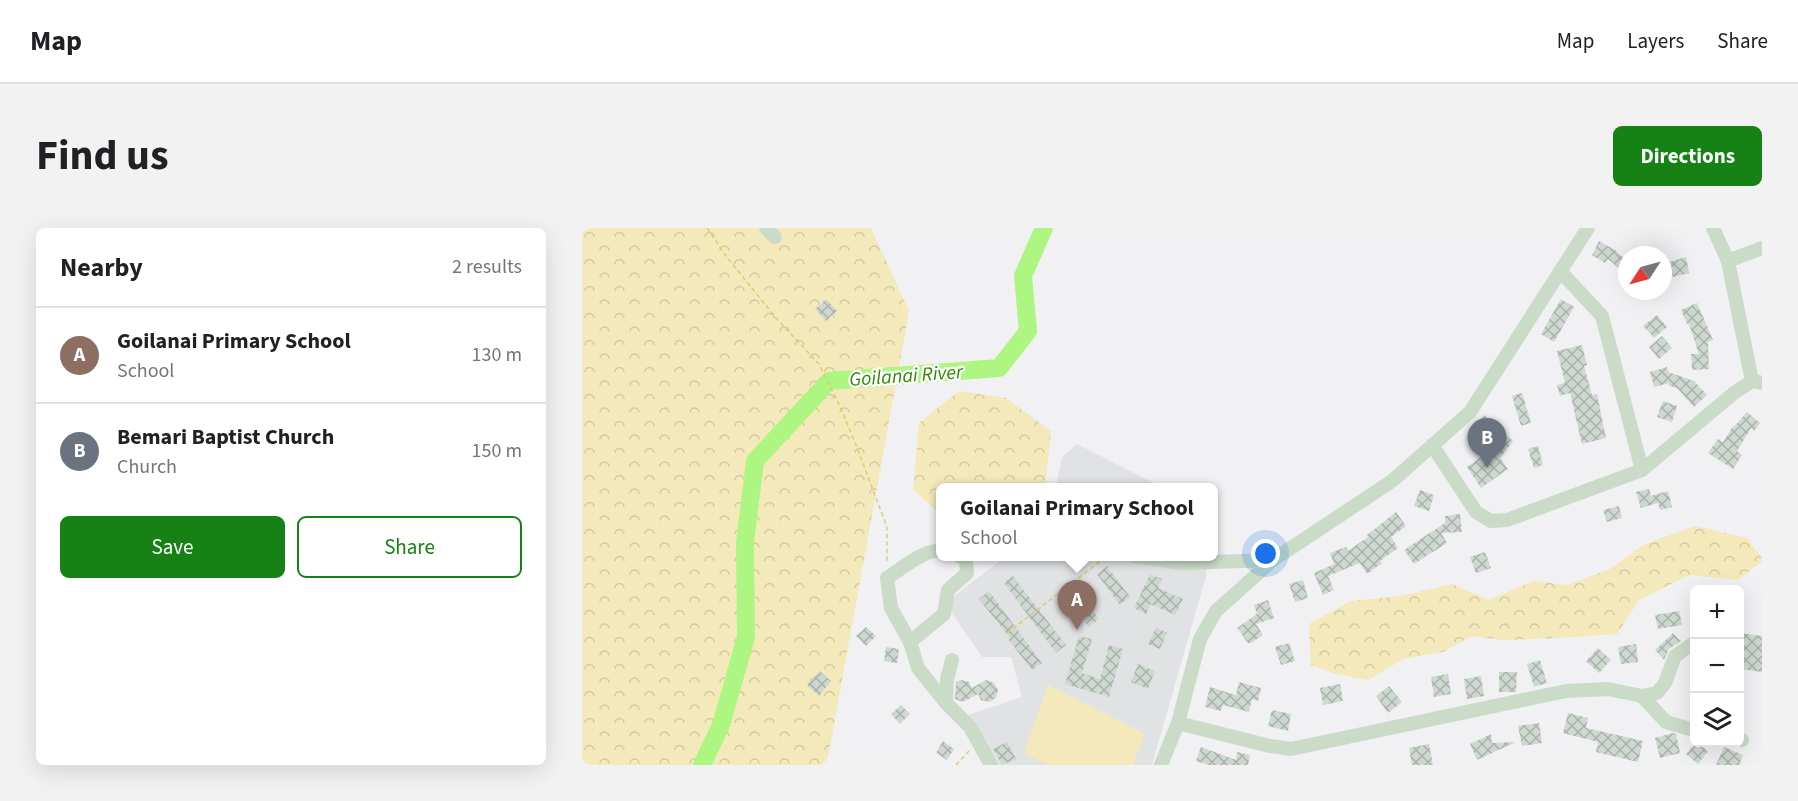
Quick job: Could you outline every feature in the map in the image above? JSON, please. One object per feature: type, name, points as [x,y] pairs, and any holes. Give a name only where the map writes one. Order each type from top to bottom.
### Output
[{"type":"street","points":[[1161,765],[1178,723],[1200,639],[1216,611],[1273,560],[1392,481],[1470,412],[1588,228]]},
{"type":"street","points":[[1432,446],[1476,512],[1491,521],[1507,520],[1642,470],[1734,393],[1757,382],[1728,261],[1713,228]]},
{"type":"street","points":[[1728,261],[1762,248]]},
{"type":"street","points":[[1560,271],[1602,316],[1642,470]]},
{"type":"street","points":[[936,550],[913,560],[888,578],[891,608],[910,642],[918,668],[946,703],[970,727],[991,765]]},
{"type":"street","points":[[1168,561],[1182,563],[1273,560]]},
{"type":"street","points":[[910,642],[944,615],[948,590],[967,573],[966,561]]},
{"type":"street","points":[[1178,723],[1291,749],[1566,691],[1608,689],[1642,696],[1657,693],[1665,683],[1675,656],[1690,646]]},
{"type":"street","points":[[946,703],[947,678],[952,660]]},
{"type":"street","points":[[1642,696],[1666,722],[1690,729]]},
{"type":"path","points":[[707,228],[726,256],[776,318],[819,364],[839,404],[887,527],[888,578]]},
{"type":"path","points":[[1007,633],[1101,561]]},
{"type":"path","points":[[956,765],[978,742]]},
{"type":"shaded area","points":[[1077,444],[1154,483],[1057,483],[1062,457]]},
{"type":"shaded area","points":[[1000,561],[1206,561],[1206,576],[1152,765],[997,765],[968,715],[1022,697],[1011,657],[982,657],[945,603]]},
{"type":"green space","points":[[582,228],[871,228],[909,311],[828,758],[822,765],[582,765]]},
{"type":"green space","points":[[959,391],[1006,398],[1051,431],[1045,483],[936,483],[936,510],[913,489],[919,423]]},
{"type":"green space","points":[[1695,526],[1747,538],[1762,561],[1738,580],[1689,575],[1639,600],[1617,634],[1503,640],[1472,636],[1443,652],[1403,659],[1368,680],[1336,674],[1311,665],[1309,624],[1351,601],[1401,596],[1452,584],[1489,600],[1533,581],[1567,585],[1610,569],[1643,545]]},
{"type":"green space","points":[[1048,685],[1145,734],[1133,765],[1049,765],[1024,753]]},
{"type":"building","points":[[1599,241],[1618,253],[1618,267],[1608,259],[1605,263],[1592,255]]},
{"type":"building","points":[[1686,257],[1689,273],[1673,277],[1672,261]]},
{"type":"building","points":[[826,299],[837,311],[826,321],[815,309]]},
{"type":"building","points":[[1561,299],[1574,307],[1554,342],[1541,334]]},
{"type":"building","points":[[1697,303],[1713,340],[1708,342],[1709,369],[1692,370],[1691,354],[1699,354],[1689,324],[1681,310]]},
{"type":"building","points":[[1657,315],[1667,327],[1654,338],[1643,326]]},
{"type":"building","points":[[1662,336],[1672,348],[1659,359],[1649,347]]},
{"type":"building","points":[[1582,345],[1587,365],[1584,366],[1592,395],[1597,394],[1606,438],[1582,444],[1570,393],[1560,396],[1557,385],[1565,383],[1557,351]]},
{"type":"building","points":[[1667,367],[1668,372],[1694,381],[1707,395],[1694,407],[1678,389],[1668,385],[1669,383],[1654,387],[1650,372]]},
{"type":"building","points":[[1522,393],[1531,423],[1521,426],[1512,396]]},
{"type":"building","points":[[1663,401],[1677,406],[1672,422],[1657,417]]},
{"type":"building","points":[[1747,412],[1760,423],[1754,431],[1751,428],[1737,451],[1742,455],[1733,469],[1708,453],[1718,439],[1723,442],[1733,426]]},
{"type":"building","points":[[1484,415],[1513,441],[1500,458],[1508,469],[1481,488],[1467,467],[1492,449],[1471,431]]},
{"type":"building","points":[[1538,446],[1543,465],[1534,468],[1528,449]]},
{"type":"building","points":[[1649,489],[1651,496],[1668,491],[1672,507],[1660,510],[1658,503],[1641,508],[1636,492]]},
{"type":"building","points":[[1420,490],[1434,495],[1429,511],[1414,506]]},
{"type":"building","points":[[1619,506],[1622,518],[1607,522],[1603,510]]},
{"type":"building","points":[[1396,512],[1406,526],[1391,537],[1398,548],[1367,574],[1360,563],[1328,576],[1334,590],[1323,595],[1314,573],[1334,564],[1330,553],[1346,547],[1348,551]]},
{"type":"building","points":[[1460,514],[1462,532],[1441,533],[1447,543],[1414,564],[1404,550],[1445,523],[1445,516]]},
{"type":"building","points":[[1485,552],[1491,568],[1476,573],[1470,557]]},
{"type":"building","points":[[1107,566],[1130,597],[1120,605],[1097,574]]},
{"type":"building","points":[[1150,574],[1162,579],[1158,588],[1183,599],[1175,615],[1150,604],[1146,614],[1134,608]]},
{"type":"building","points":[[1013,576],[1066,645],[1056,653],[1004,583]]},
{"type":"building","points":[[1303,580],[1308,598],[1295,602],[1289,584]]},
{"type":"building","points":[[1076,589],[1099,619],[1089,627],[1066,596]]},
{"type":"building","points":[[989,591],[1042,663],[1032,670],[979,599]]},
{"type":"building","points":[[1268,600],[1274,618],[1256,624],[1263,635],[1248,643],[1237,628],[1257,614],[1254,605]]},
{"type":"building","points":[[1679,611],[1682,625],[1658,629],[1655,615]]},
{"type":"building","points":[[866,627],[876,636],[866,646],[856,636]]},
{"type":"building","points":[[1156,627],[1167,633],[1160,649],[1148,644]]},
{"type":"building","points":[[1673,633],[1681,641],[1669,649],[1664,660],[1655,650]]},
{"type":"building","points":[[1744,634],[1762,636],[1762,672],[1744,670]]},
{"type":"building","points":[[1079,636],[1092,639],[1082,673],[1100,679],[1109,645],[1123,649],[1109,697],[1065,684]]},
{"type":"building","points":[[1289,643],[1295,661],[1281,665],[1275,647]]},
{"type":"building","points":[[1636,644],[1638,662],[1621,664],[1618,647]]},
{"type":"building","points":[[886,647],[899,649],[897,663],[884,661]]},
{"type":"building","points":[[1598,648],[1611,660],[1599,673],[1586,661]]},
{"type":"building","points":[[1540,660],[1547,683],[1534,687],[1527,664]]},
{"type":"building","points":[[1138,664],[1155,671],[1148,689],[1131,682]]},
{"type":"building","points":[[820,671],[831,681],[819,696],[807,685]]},
{"type":"building","points":[[1499,672],[1517,672],[1516,692],[1499,692]]},
{"type":"building","points":[[1448,674],[1451,694],[1434,697],[1431,677]]},
{"type":"building","points":[[1481,676],[1484,696],[1467,699],[1464,679]]},
{"type":"building","points":[[961,680],[969,682],[972,688],[986,680],[994,683],[998,690],[996,698],[989,702],[981,700],[978,694],[963,702],[955,699],[956,682]]},
{"type":"building","points":[[1239,682],[1261,688],[1258,701],[1252,699],[1249,712],[1223,705],[1221,711],[1205,707],[1210,687],[1236,695]]},
{"type":"building","points":[[1340,684],[1343,701],[1323,705],[1320,688]]},
{"type":"building","points":[[1389,686],[1402,702],[1388,713],[1376,696]]},
{"type":"building","points":[[901,705],[910,714],[900,724],[891,714]]},
{"type":"building","points":[[1272,710],[1291,714],[1288,731],[1268,726]]},
{"type":"building","points":[[1568,713],[1588,718],[1586,728],[1643,741],[1638,762],[1596,752],[1598,742],[1563,733]]},
{"type":"building","points":[[1539,723],[1542,743],[1522,746],[1518,726]]},
{"type":"building","points":[[1491,734],[1492,743],[1516,742],[1477,760],[1470,744]]},
{"type":"building","points":[[1676,734],[1680,753],[1660,758],[1655,738]]},
{"type":"building","points":[[943,741],[954,749],[947,760],[936,753]]},
{"type":"building","points":[[1007,742],[1016,759],[1002,765],[993,749]]},
{"type":"building","points":[[1429,744],[1433,765],[1412,765],[1409,748]]},
{"type":"building","points":[[1201,747],[1236,760],[1237,752],[1250,755],[1248,765],[1208,765],[1196,761]]},
{"type":"building","points":[[1692,747],[1703,747],[1708,751],[1698,764],[1686,754]]},
{"type":"building","points":[[1724,747],[1743,755],[1739,765],[1716,765]]},
{"type":"waterway","name":"Goilanai River","points":[[702,765],[721,725],[746,637],[745,543],[755,461],[829,381],[999,368],[1028,331],[1023,276],[1044,228]]},
{"type":"place","name":"Bemari Baptist Church","points":[[1487,468]]},
{"type":"place","name":"Goilanai Primary School","points":[[1077,630]]}]
